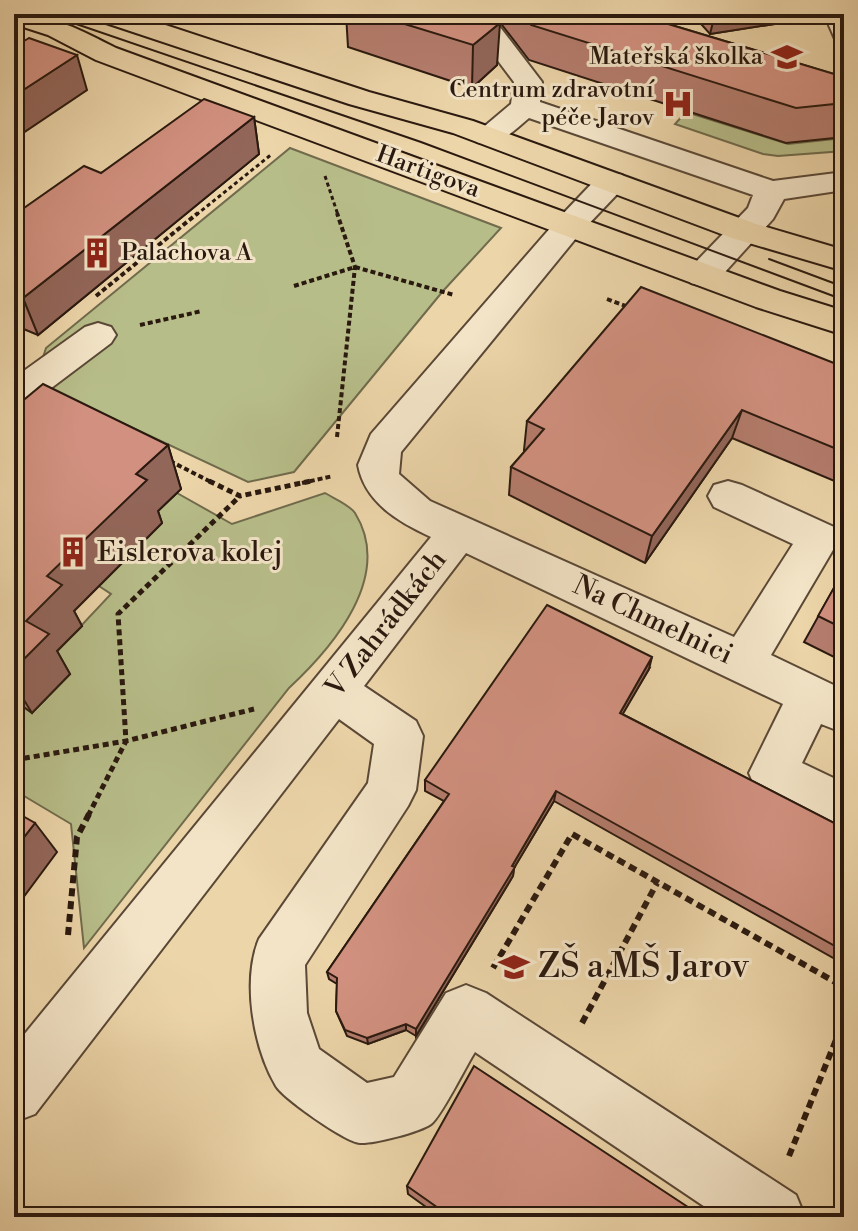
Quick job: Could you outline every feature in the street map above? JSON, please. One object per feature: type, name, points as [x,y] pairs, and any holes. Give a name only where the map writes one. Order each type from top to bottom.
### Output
[{"type":"main road","name":"Hartigova","points":[[106,14],[359,98],[488,136],[744,231],[844,261]]},
{"type":"main road","name":"Hartigova","points":[[14,16],[57,29],[106,54],[703,275],[844,323]]},
{"type":"street","points":[[476,14],[528,82],[525,107],[488,136]]},
{"type":"street","points":[[837,14],[844,33]]},
{"type":"street","points":[[525,107],[771,191],[844,181]]},
{"type":"street","name":"V Zahrádkách","points":[[14,1093],[459,532],[416,512],[388,491],[376,464],[379,453],[570,225],[611,182]]},
{"type":"street","points":[[703,275],[762,212],[771,191]]},
{"type":"street","points":[[18,392],[98,335]]},
{"type":"street","points":[[728,496],[819,538],[743,662]]},
{"type":"street","name":"Na Chmelnici","points":[[459,532],[828,704]]},
{"type":"street","points":[[333,691],[377,718],[399,736],[391,790],[278,958],[279,1013],[297,1068],[360,1114],[412,1103],[466,1013],[770,1214]]},
{"type":"street","points":[[828,704],[773,773],[844,808]]},
{"type":"path","points":[[145,256],[281,147]]},
{"type":"path","points":[[323,171],[355,267],[337,447]]},
{"type":"path","points":[[294,286],[355,267],[500,309]]},
{"type":"path","points":[[607,299],[635,310]]},
{"type":"path","points":[[98,335],[202,311]]},
{"type":"path","points":[[168,460],[240,496]]},
{"type":"path","points":[[86,1000],[66,957],[77,837],[126,741],[118,614],[240,496],[336,476]]},
{"type":"path","points":[[14,760],[126,741],[269,705]]},
{"type":"path","points":[[466,1013],[572,834],[844,987]]},
{"type":"path","points":[[556,1073],[657,883]]},
{"type":"path","points":[[770,1214],[844,1020]]},
{"type":"green space","points":[[686,112],[788,144],[844,138],[844,151],[778,156],[763,154],[675,124]]},
{"type":"green space","points":[[290,148],[501,228],[443,291],[294,472],[248,482],[35,382],[46,348]]},
{"type":"green space","points":[[177,493],[232,524],[325,493],[353,510],[365,537],[367,561],[363,585],[340,631],[289,688],[84,948],[71,824],[14,790],[14,712],[21,705],[32,713],[48,661],[111,594],[99,586],[161,524],[151,517]]},
{"type":"building","points":[[372,14],[493,14],[500,23],[473,45]]},
{"type":"building","points":[[522,14],[635,14],[844,77],[844,103],[796,108],[531,25]]},
{"type":"building","points":[[706,14],[763,14],[713,22]]},
{"type":"building","points":[[29,38],[77,55],[14,96],[14,47]]},
{"type":"building","points":[[204,99],[254,117],[23,298],[14,294],[14,215],[84,166],[101,173]]},
{"type":"building","points":[[641,287],[844,367],[844,452],[742,410],[652,536],[511,467],[544,429],[527,421]]},
{"type":"building","points":[[43,384],[168,445],[136,474],[147,480],[47,576],[62,585],[26,621],[49,634],[14,669],[14,408]]},
{"type":"building","points":[[844,570],[844,629],[818,616]]},
{"type":"building","points":[[547,605],[652,657],[620,713],[844,828],[844,951],[556,791],[512,866],[515,867],[416,1029],[406,1024],[367,1038],[345,1030],[336,1011],[337,978],[327,972],[449,794],[425,780]]},
{"type":"building","points":[[14,811],[35,823],[14,850]]},
{"type":"building","points":[[474,1066],[703,1217],[451,1217],[407,1186]]},
{"type":"tram line","points":[[47,14],[421,142],[844,300]]},
{"type":"tram line","points":[[769,259],[844,287]]},
{"type":"place","name":"Mateřská školka","points":[[787,57]]},
{"type":"place","name":"Centrum zdravotní péče Jarov","points":[[678,104]]},
{"type":"place","name":"Palachova A","points":[[97,253]]},
{"type":"place","name":"Eislerova kolej","points":[[73,552]]},
{"type":"place","name":"ZŠ a MŠ Jarov","points":[[514,967]]}]
